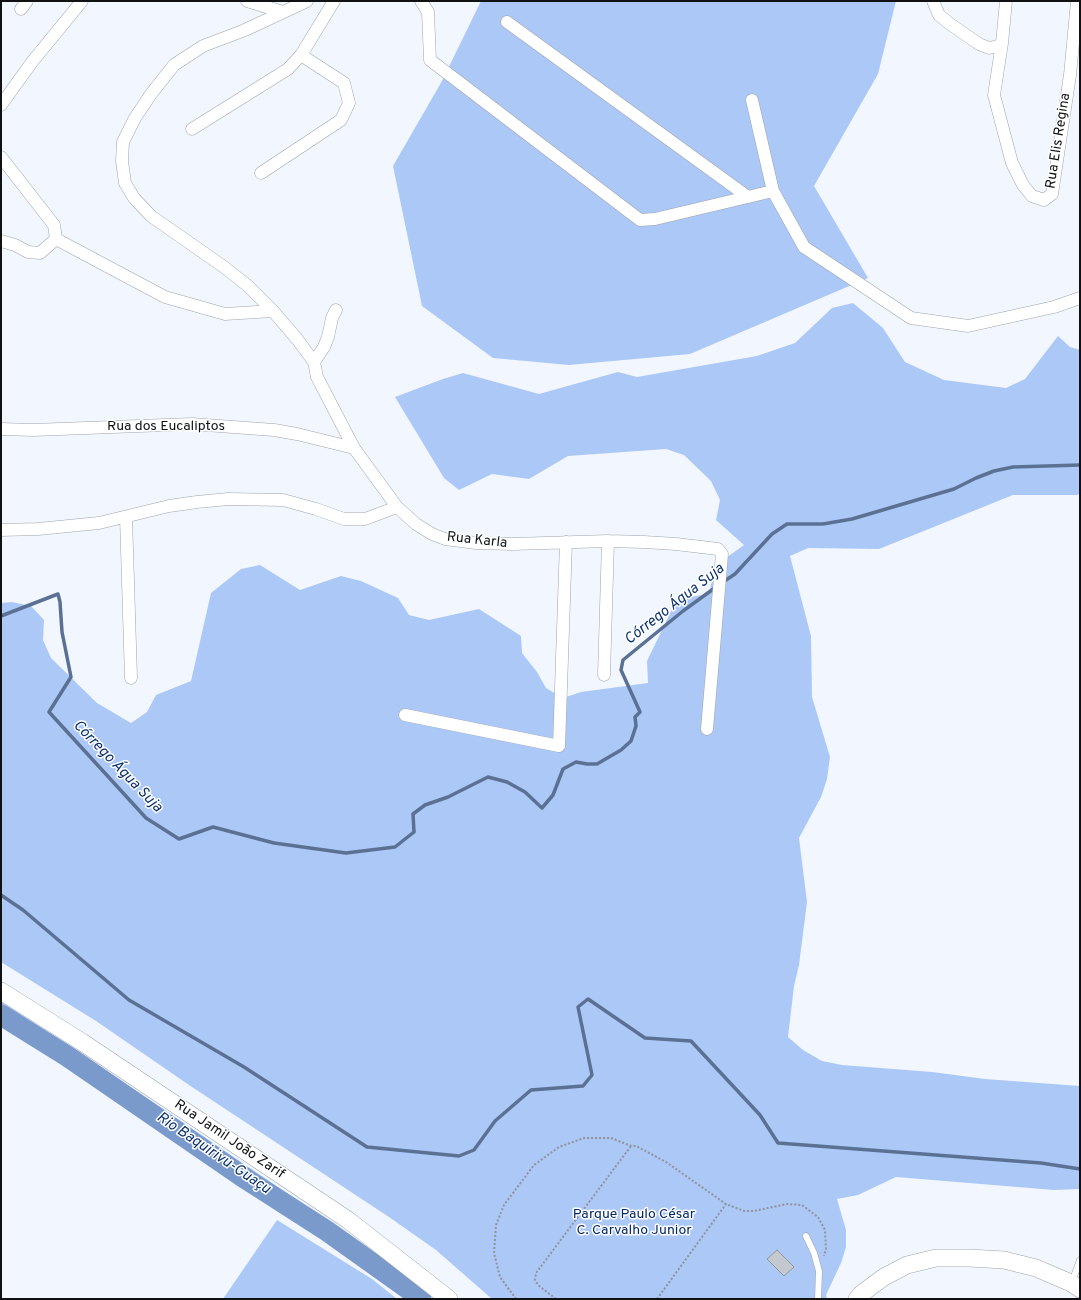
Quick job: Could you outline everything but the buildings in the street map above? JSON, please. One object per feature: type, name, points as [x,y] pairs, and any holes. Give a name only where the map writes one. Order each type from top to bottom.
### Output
[{"type":"main road","name":"Rua Jamil João Zarif","points":[[1,991],[89,1046],[348,1220],[449,1299]]},
{"type":"main road","points":[[859,1296],[884,1277],[907,1265],[936,1258],[1004,1260],[1036,1268],[1076,1286]]},
{"type":"street","points":[[1,106],[32,62],[82,1]]},
{"type":"street","points":[[247,1],[284,12]]},
{"type":"street","points":[[307,1],[202,46],[174,65],[151,94],[135,118],[124,142],[122,161],[125,183],[134,198],[151,216],[224,267],[248,286],[273,311],[314,362],[324,347],[332,318],[336,310]]},
{"type":"street","points":[[192,129],[288,69],[301,56],[334,1]]},
{"type":"street","points":[[421,1],[428,12],[430,60],[640,220],[656,219],[773,191]]},
{"type":"street","points":[[933,1],[939,15],[979,44],[989,48],[998,46],[1002,43],[1006,1]]},
{"type":"street","name":"Rua Elis Regina","points":[[1002,43],[994,95],[1012,163],[1023,185],[1032,196],[1044,200],[1052,194],[1070,75],[1077,1]]},
{"type":"street","points":[[507,22],[748,197]]},
{"type":"street","points":[[261,173],[341,120],[349,103],[344,83],[301,56]]},
{"type":"street","points":[[752,100],[773,191],[804,247],[911,318],[968,326],[1054,307],[1080,298]]},
{"type":"street","points":[[1,158],[54,225],[56,240]]},
{"type":"street","points":[[56,240],[165,297],[225,314],[273,311]]},
{"type":"street","points":[[1,241],[15,245],[28,252],[40,253],[56,240]]},
{"type":"street","name":"Rua Karla","points":[[314,362],[317,377],[354,448],[397,507],[416,524],[432,534],[445,539],[476,543],[513,544],[608,541],[676,544],[718,549],[722,554],[707,729]]},
{"type":"street","name":"Rua dos Eucaliptos","points":[[1,429],[33,430],[192,424],[274,430],[354,448]]},
{"type":"street","points":[[1,530],[38,529],[100,523],[169,506],[228,499],[283,500],[316,508],[344,519],[365,519],[397,507]]},
{"type":"street","points":[[126,517],[131,678]]},
{"type":"street","points":[[604,675],[608,541]]},
{"type":"street","points":[[405,715],[559,746],[566,542]]},
{"type":"lane","points":[[806,1236],[820,1271],[818,1299]]},
{"type":"lane","points":[[1076,1286],[1080,1260]]},
{"type":"path","points":[[516,1299],[500,1277],[494,1253],[496,1225],[504,1205],[534,1165],[558,1148],[584,1138],[611,1138],[631,1146],[636,1146],[666,1162],[726,1204],[744,1211],[754,1211],[787,1204],[802,1205],[818,1217],[826,1230],[826,1249],[820,1271]]},
{"type":"path","points":[[556,1299],[538,1285],[535,1280],[536,1273],[631,1146]]},
{"type":"path","points":[[658,1299],[726,1204]]},
{"type":"green space","points":[[481,1],[896,1],[878,74],[814,186],[868,278],[690,354],[569,365],[493,358],[422,306],[393,166],[442,81]]},
{"type":"green space","name":"Parque Paulo César C. Carvalho Junior","points":[[853,303],[883,328],[905,362],[944,380],[1006,388],[1025,379],[1058,336],[1070,347],[1080,350],[1080,494],[1013,495],[879,549],[808,548],[790,556],[811,636],[812,697],[830,757],[827,779],[821,797],[799,838],[807,902],[788,1037],[803,1050],[822,1061],[842,1065],[932,1072],[985,1079],[1080,1086],[1080,1189],[1054,1190],[896,1177],[858,1195],[837,1199],[846,1230],[846,1247],[841,1263],[826,1295],[827,1299],[492,1299],[436,1250],[389,1217],[189,1085],[96,1021],[1,962],[1,603],[12,602],[31,606],[44,620],[43,640],[51,658],[97,703],[131,723],[147,712],[156,695],[191,681],[211,593],[241,569],[260,565],[300,590],[341,576],[361,581],[398,598],[409,615],[429,620],[479,609],[521,636],[522,653],[537,672],[546,688],[563,698],[581,692],[648,683],[647,661],[677,599],[709,594],[715,566],[744,545],[716,520],[720,500],[711,481],[684,455],[666,449],[568,456],[529,479],[492,474],[459,490],[444,478],[395,397],[463,373],[539,394],[618,372],[637,377],[757,356],[795,343],[832,308]]},
{"type":"green space","points":[[1,1001],[372,1251],[432,1299],[424,1299],[387,1268],[317,1218],[254,1179],[77,1056],[1,1011]]},
{"type":"green space","points":[[277,1220],[372,1279],[397,1299],[223,1299]]},
{"type":"waterway","name":"Córrego Água Suja","points":[[723,582],[735,574],[772,534],[787,524],[823,524],[852,519],[954,489],[994,471],[1013,467],[1080,465]]},
{"type":"waterway","name":"Córrego Água Suja","points":[[1,616],[58,594],[62,632],[71,677],[49,712],[146,818],[179,839],[213,827],[274,843],[346,853],[395,847],[414,832],[413,814],[425,805],[448,797],[488,777],[507,782],[525,792],[542,808],[553,795],[563,769],[576,762],[597,764],[621,750],[631,741],[636,726],[635,717],[640,712],[621,670],[623,660],[683,611],[716,587]]},
{"type":"waterway","points":[[1,895],[23,910],[129,1000],[244,1067],[367,1147],[459,1156],[474,1150],[495,1121],[531,1090],[583,1086],[592,1075],[578,1007],[588,999],[645,1038],[691,1041],[760,1115],[778,1143],[1041,1163],[1080,1169]]},
{"type":"waterway","name":"Rio Baquirivu-Guaçu","points":[[1,1015],[67,1056],[246,1179],[327,1231],[421,1299]]}]
